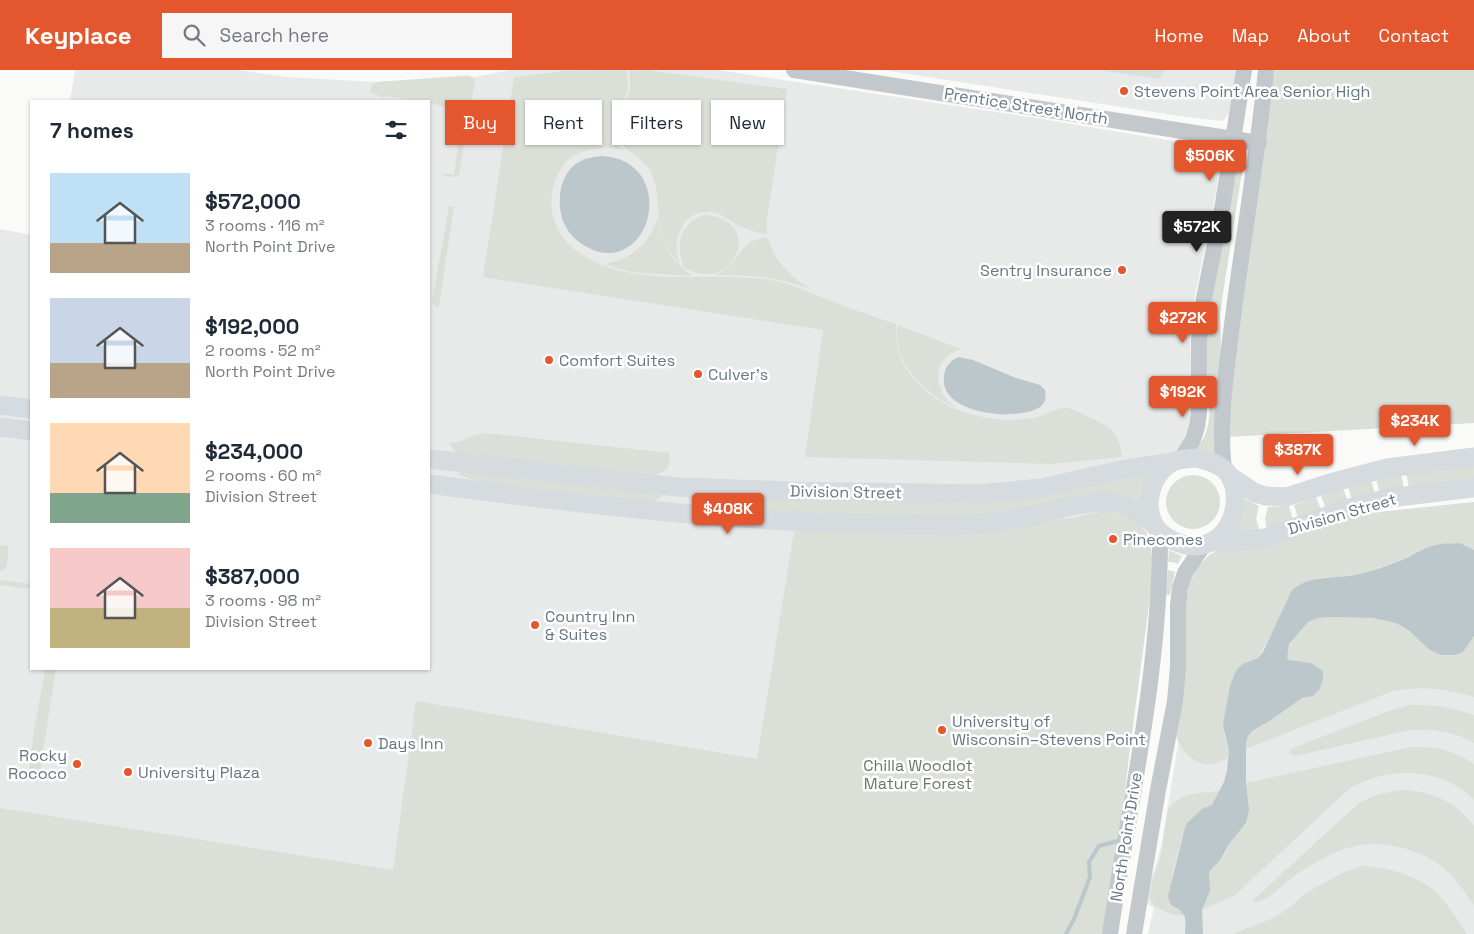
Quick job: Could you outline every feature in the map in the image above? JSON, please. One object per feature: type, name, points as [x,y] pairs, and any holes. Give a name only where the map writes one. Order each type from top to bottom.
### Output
[{"type":"main road","points":[[0,405],[30,409]]},
{"type":"main road","points":[[0,426],[30,431]]},
{"type":"main road","name":"Division Street","points":[[1228,473],[1255,493],[1286,497],[1387,468],[1474,457]]},
{"type":"main road","name":"Division Street","points":[[430,459],[677,487],[979,494],[1041,488],[1121,470],[1176,461]]},
{"type":"main road","points":[[1202,460],[1218,465],[1228,473],[1235,494],[1236,505],[1234,516],[1223,533],[1207,544],[1185,545],[1170,539],[1156,527],[1150,508],[1150,497],[1156,478],[1162,469],[1176,461],[1202,460]]},
{"type":"main road","name":"Division Street","points":[[430,484],[524,497],[718,518],[829,523],[956,525],[990,523],[1028,517],[1079,505],[1110,502],[1121,504],[1141,514],[1156,527]]},
{"type":"main road","name":"Division Street","points":[[1207,544],[1266,538],[1346,510],[1389,498],[1474,488]]},
{"type":"street","name":"Prentice Street North","points":[[794,70],[1258,143]]},
{"type":"street","points":[[1176,461],[1193,440],[1197,427],[1199,413],[1199,341],[1202,309],[1234,139],[1244,70]]},
{"type":"street","points":[[1228,473],[1222,435],[1224,381],[1258,143],[1266,70]]},
{"type":"street","name":"North Point Drive","points":[[1110,934],[1153,664],[1160,578],[1156,527]]},
{"type":"street","name":"North Point Drive","points":[[1134,934],[1175,701],[1180,588],[1185,572],[1207,544]]},
{"type":"shaded area","points":[[75,70],[237,70],[287,77],[377,82],[468,75],[474,77],[511,70],[718,70],[1036,118],[1209,147],[1220,154],[1221,160],[1214,202],[1192,310],[1190,347],[1193,391],[1189,428],[1185,440],[1145,502],[1147,533],[1096,934],[0,934],[0,229],[30,235],[30,670],[430,670],[430,100],[70,100]],"holes":[[[1082,515],[1068,520],[961,529]]]},
{"type":"shaded area","name":"Stevens Point Area Senior High","points":[[883,70],[1236,70],[1229,112],[1226,118],[1221,121]]},
{"type":"shaded area","points":[[601,156],[623,161],[638,172],[647,187],[650,204],[647,221],[639,237],[627,248],[611,253],[591,249],[574,238],[566,227],[560,210],[560,192],[563,182],[572,167],[579,162]]},
{"type":"shaded area","points":[[958,357],[973,360],[1016,378],[1040,385],[1045,390],[1043,404],[1029,412],[998,414],[982,412],[954,400],[946,390],[944,378],[946,368]]},
{"type":"shaded area","points":[[1474,517],[1474,934],[1148,934],[1154,908],[1148,904],[1147,900],[1149,883],[1161,847],[1202,600]]},
{"type":"shaded area","points":[[1460,543],[1474,550],[1474,636],[1463,652],[1455,655],[1441,655],[1430,650],[1408,630],[1396,623],[1373,618],[1317,618],[1308,622],[1289,644],[1287,658],[1289,660],[1311,663],[1323,671],[1323,680],[1319,690],[1313,696],[1302,698],[1252,731],[1248,736],[1246,744],[1246,783],[1249,810],[1246,823],[1229,844],[1221,859],[1209,872],[1210,891],[1202,910],[1203,934],[1185,934],[1184,916],[1181,911],[1172,906],[1168,896],[1186,824],[1202,809],[1212,805],[1224,782],[1229,751],[1223,725],[1230,686],[1234,675],[1243,664],[1258,658],[1263,652],[1292,590],[1306,582],[1322,578],[1372,571],[1402,560],[1425,548]]},
{"type":"green space","points":[[626,70],[628,86],[624,100],[612,100],[612,145],[618,145],[624,150],[610,148],[595,149],[575,155],[561,168],[553,189],[551,201],[555,222],[566,241],[584,256],[606,266],[629,273],[652,276],[747,277],[777,281],[896,324],[898,347],[905,366],[917,383],[933,396],[952,407],[994,419],[1029,419],[1059,409],[1073,409],[1108,427],[1119,441],[1122,457],[1051,464],[805,457],[823,330],[483,277],[503,145],[515,145],[515,100],[510,100],[514,77],[564,71]]},
{"type":"green space","points":[[646,70],[787,89],[784,108],[784,100],[711,100],[711,145],[778,145],[767,218],[767,234],[745,228],[716,213],[699,213],[685,222],[678,237],[676,246],[680,264],[664,243],[661,235],[656,190],[651,172],[643,162],[623,145],[701,145],[701,100],[626,100],[630,81],[629,71]]},
{"type":"green space","points":[[1099,70],[1164,70],[1160,79]]},
{"type":"green space","points":[[1273,70],[1474,70],[1474,423],[1228,437],[1229,392]]},
{"type":"green space","points":[[467,76],[475,79],[472,100],[445,100],[445,106],[430,103],[430,100],[382,97],[370,92],[373,85],[377,82]]},
{"type":"green space","points":[[458,145],[464,145],[459,175],[453,177],[443,176],[443,174],[454,174]]},
{"type":"green space","points":[[1239,167],[1242,171],[1220,313],[1221,348],[1217,455],[1194,452],[1204,437],[1208,423],[1206,334],[1236,168]]},
{"type":"green space","points":[[449,206],[454,207],[439,306],[437,307],[432,302]]},
{"type":"green space","points":[[703,215],[722,219],[734,228],[738,241],[737,253],[729,265],[718,272],[702,274],[684,267],[680,243],[684,230],[695,219]]},
{"type":"green space","points":[[658,217],[661,236],[668,251],[692,276],[631,272],[604,264],[631,254],[645,243]]},
{"type":"green space","points":[[768,237],[774,254],[784,268],[812,290],[788,282],[764,278],[715,275],[730,266],[750,243]]},
{"type":"green space","points":[[897,325],[961,349],[951,353],[944,360],[938,376],[939,385],[943,393],[957,408],[922,386],[913,376],[900,352],[897,339]]},
{"type":"green space","points":[[484,433],[670,453],[669,464],[666,470],[656,475],[458,454],[449,443]]},
{"type":"green space","points":[[1474,466],[1474,481],[1409,488],[1406,472]]},
{"type":"green space","points":[[460,471],[661,494],[662,496],[654,502],[475,481],[458,474]]},
{"type":"green space","points":[[1151,471],[1143,505],[1127,497],[982,515],[920,517],[813,515],[706,507],[697,504],[686,496],[817,500]]},
{"type":"green space","points":[[1401,473],[1404,489],[1380,493],[1376,478]]},
{"type":"green space","points":[[1188,475],[1198,475],[1208,479],[1216,487],[1220,502],[1216,517],[1208,525],[1198,529],[1188,529],[1178,525],[1170,517],[1166,507],[1166,497],[1170,487],[1178,479]]},
{"type":"green space","points":[[1371,480],[1375,494],[1352,500],[1348,487]]},
{"type":"green space","points":[[1343,488],[1348,501],[1326,508],[1321,496]]},
{"type":"green space","points":[[1316,497],[1321,510],[1298,518],[1294,505]]},
{"type":"green space","points":[[1243,498],[1259,506],[1256,519],[1260,531],[1232,535],[1242,515]]},
{"type":"green space","points":[[1474,502],[1474,550],[1460,543],[1422,549],[1403,559],[1367,572],[1338,577],[1324,577],[1298,585],[1292,590],[1277,624],[1258,658],[1224,735],[1229,751],[1228,758],[1215,764],[1207,764],[1200,763],[1185,752],[1176,735],[1185,604],[1190,582],[1199,566],[1209,555],[1219,550],[1369,513]]},
{"type":"green space","points":[[1289,506],[1293,520],[1267,529],[1265,518],[1268,507]]},
{"type":"green space","name":"Chilla Woodlot Mature Forest","points":[[1105,511],[1130,518],[1145,531],[1151,549],[1153,575],[1129,756],[1110,934],[0,934],[0,808],[393,870],[416,701],[757,759],[794,531],[961,529],[1069,518]]},
{"type":"green space","points":[[0,546],[7,546],[9,551],[6,568],[2,571],[0,570]]},
{"type":"green space","points":[[1169,550],[1182,556],[1178,564],[1168,562]]},
{"type":"green space","points":[[1168,570],[1175,572],[1170,595],[1166,595]]},
{"type":"green space","points":[[0,580],[30,584],[30,589],[0,585]]},
{"type":"green space","points":[[1333,617],[1373,618],[1396,623],[1419,639],[1473,638],[1474,636],[1474,697],[1434,689],[1393,691],[1246,749],[1248,736],[1252,731],[1302,698],[1313,696],[1323,671],[1311,663],[1289,660],[1287,658],[1289,646],[1300,629],[1311,620]]},
{"type":"green space","points":[[45,670],[56,670],[39,777],[35,779],[29,775],[33,737]]},
{"type":"green space","points":[[1409,705],[1442,707],[1474,715],[1474,743],[1459,736],[1443,732],[1410,730],[1295,756],[1289,753],[1293,748]]},
{"type":"green space","points":[[1411,747],[1444,750],[1459,755],[1474,764],[1474,800],[1461,789],[1447,781],[1415,773],[1398,773],[1365,781],[1350,788],[1235,895],[1202,910],[1209,891],[1209,872],[1226,853],[1229,844],[1246,823],[1246,783]]},
{"type":"green space","points":[[1404,790],[1425,793],[1444,800],[1460,811],[1474,826],[1474,905],[1453,877],[1434,861],[1410,850],[1371,844],[1351,847],[1327,856],[1297,874],[1265,899],[1253,903],[1253,900],[1359,803],[1380,794]]},
{"type":"green space","points":[[1220,791],[1212,805],[1202,809],[1181,840],[1172,876],[1172,907],[1185,915],[1175,915],[1165,911],[1155,905],[1149,898],[1152,881],[1160,859],[1168,810],[1172,804],[1191,794]]},
{"type":"green space","points":[[1361,866],[1397,872],[1415,878],[1431,888],[1441,898],[1467,934],[1233,934],[1273,918],[1285,911],[1309,891],[1345,872]]},
{"type":"waterway","points":[[1066,934],[1074,919],[1090,877],[1089,862],[1099,846],[1121,840]]},
{"type":"place","name":"Stevens Point Area Senior High","points":[[1124,91]]},
{"type":"place","name":"Sentry Insurance","points":[[1122,270]]},
{"type":"place","name":"Comfort Suites","points":[[549,360]]},
{"type":"place","name":"Culver's","points":[[698,374]]},
{"type":"place","name":"Pinecones","points":[[1113,539]]},
{"type":"place","name":"Country Inn & Suites","points":[[535,625]]},
{"type":"place","name":"University of Wisconsin–Stevens Point","points":[[942,730]]},
{"type":"place","name":"Days Inn","points":[[368,743]]},
{"type":"place","name":"Rocky Rococo","points":[[77,764]]},
{"type":"place","name":"University Plaza","points":[[128,772]]}]
